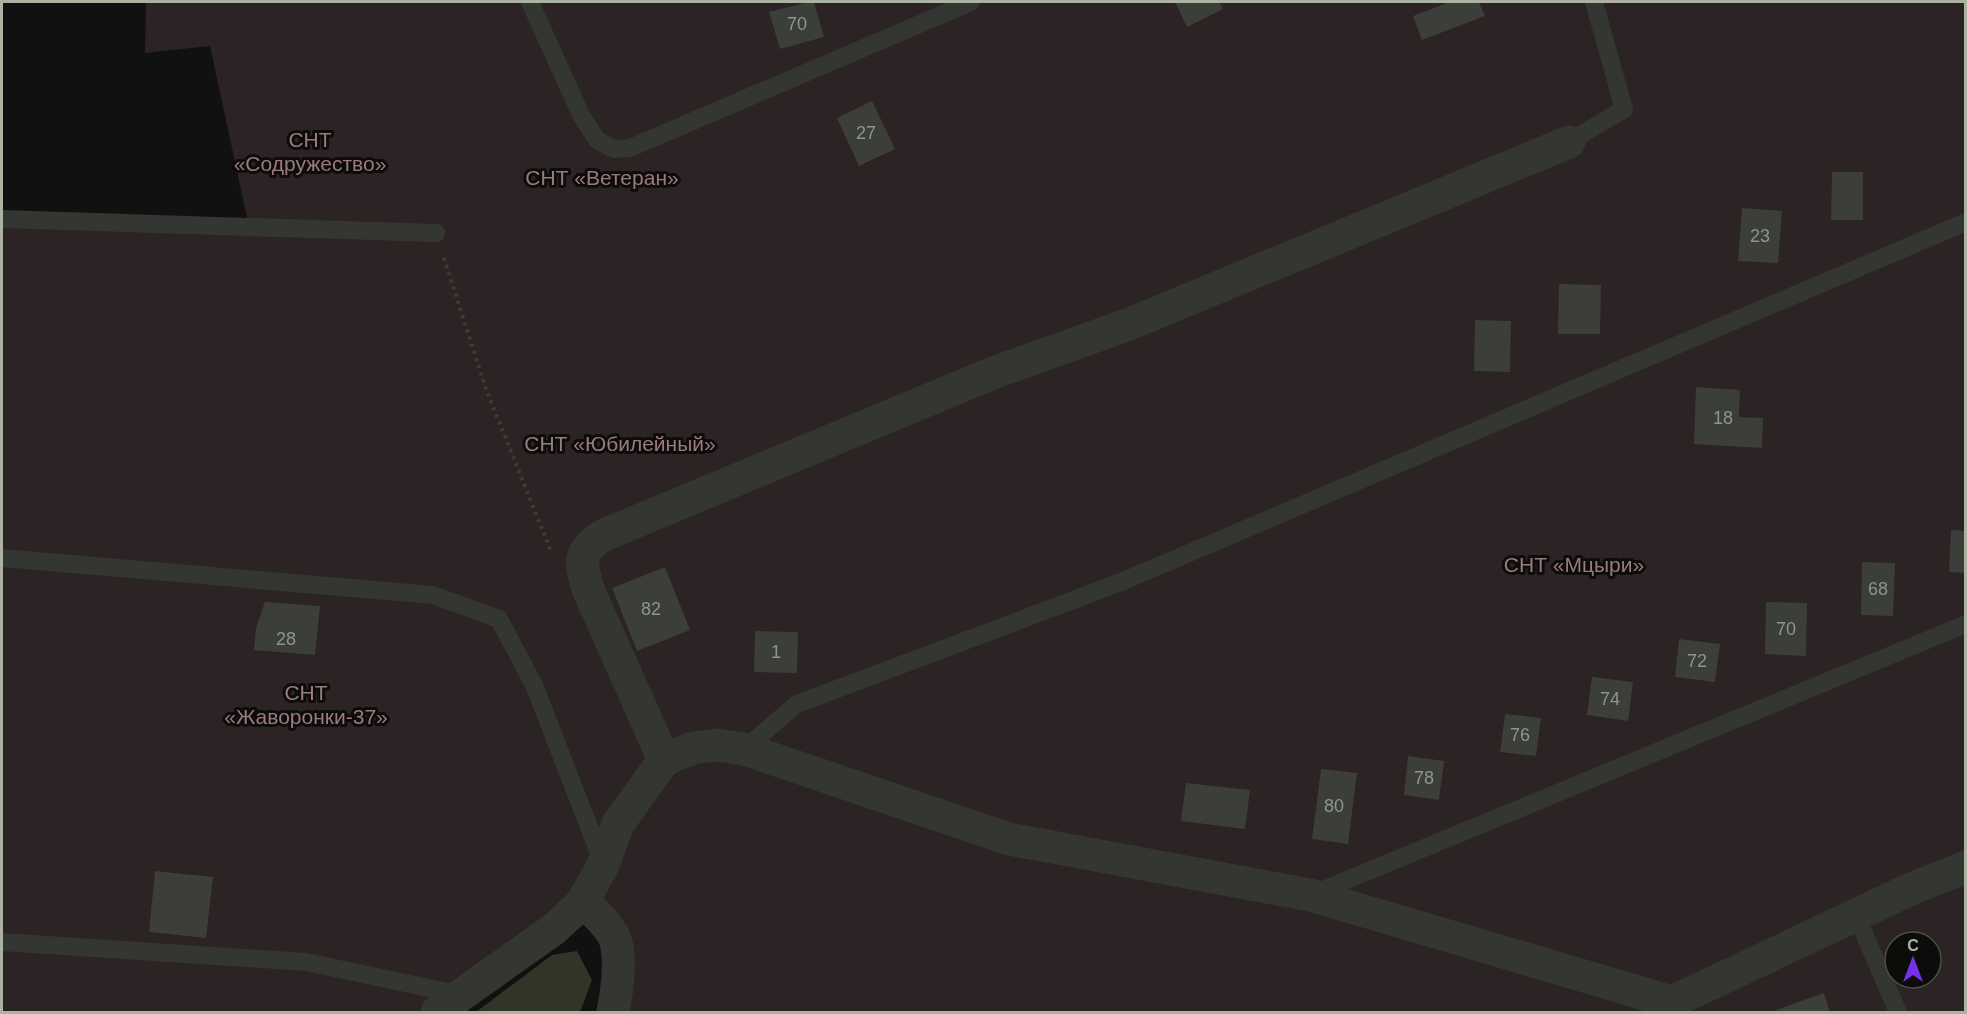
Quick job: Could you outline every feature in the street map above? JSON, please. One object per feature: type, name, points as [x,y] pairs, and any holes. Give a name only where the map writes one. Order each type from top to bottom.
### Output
[{"type":"street","points":[[664,760],[588,589],[581,567],[583,553],[592,542],[993,373],[1126,325],[1569,142]]},
{"type":"street","points":[[450,1004],[554,929],[582,903],[603,865],[618,824],[664,760],[693,748],[717,746],[744,749],[1009,839],[1310,895],[1672,1002],[1856,915],[1965,867]]},
{"type":"street","points":[[582,903],[593,909],[616,940],[618,986],[613,1012]]},
{"type":"lane","points":[[530,2],[581,115],[597,140],[614,149],[630,148],[971,2]]},
{"type":"lane","points":[[1569,142],[1624,109],[1594,2]]},
{"type":"lane","points":[[2,219],[436,233]]},
{"type":"lane","points":[[744,749],[797,704],[1121,582],[1965,222]]},
{"type":"lane","points":[[2,558],[433,595],[499,619],[534,686],[603,865]]},
{"type":"lane","points":[[1310,895],[1965,624]]},
{"type":"lane","points":[[1856,915],[1898,1012]]},
{"type":"lane","points":[[2,942],[306,962],[450,1004]]},
{"type":"path","points":[[436,233],[486,389],[549,548],[560,559],[581,567]]},
{"type":"green space","points":[[146,2],[1965,2],[1965,1012],[613,1012],[593,909],[437,1012],[2,1012],[2,219],[249,227],[210,46],[145,53]]},
{"type":"shaded area","points":[[577,951],[592,980],[580,1012],[476,1012],[552,955]]},
{"type":"building","points":[[814,2],[824,37],[780,49],[769,12]]},
{"type":"building","points":[[1175,2],[1219,2],[1223,9],[1187,27]]},
{"type":"building","points":[[1450,2],[1479,2],[1485,16],[1422,40],[1413,16]]},
{"type":"building","points":[[872,101],[895,149],[859,166],[837,118]]},
{"type":"building","points":[[1832,172],[1863,172],[1863,220],[1831,220]]},
{"type":"building","points":[[1742,208],[1782,211],[1778,263],[1738,261]]},
{"type":"building","points":[[1559,284],[1601,285],[1600,334],[1558,334]]},
{"type":"building","points":[[1475,320],[1511,321],[1510,372],[1474,371]]},
{"type":"building","points":[[1696,387],[1740,390],[1739,417],[1763,418],[1762,448],[1694,444]]},
{"type":"building","points":[[1951,530],[1966,531],[1966,573],[1949,572]]},
{"type":"building","points":[[1862,562],[1895,563],[1893,616],[1861,615]]},
{"type":"building","points":[[665,567],[690,630],[637,651],[612,588]]},
{"type":"building","points":[[265,602],[320,606],[315,655],[254,650],[256,628]]},
{"type":"building","points":[[1766,602],[1807,603],[1806,656],[1765,654]]},
{"type":"building","points":[[755,631],[798,632],[797,673],[754,672]]},
{"type":"building","points":[[1679,639],[1720,644],[1715,682],[1675,677]]},
{"type":"building","points":[[1592,677],[1633,682],[1628,721],[1587,715]]},
{"type":"building","points":[[1505,714],[1541,718],[1536,756],[1500,752]]},
{"type":"building","points":[[1408,756],[1444,761],[1439,800],[1404,795]]},
{"type":"building","points":[[1321,769],[1357,773],[1348,844],[1312,839]]},
{"type":"building","points":[[1186,783],[1250,790],[1245,829],[1181,821]]},
{"type":"building","points":[[155,871],[213,877],[206,938],[149,932]]},
{"type":"building","points":[[1824,993],[1830,1012],[1777,1012],[1776,1010]]},
{"type":"park label","name":"СНТ «Содружество»","points":[[310,151]]},
{"type":"park label","name":"СНТ «Ветеран»","points":[[602,177]]},
{"type":"park label","name":"СНТ «Юбилейный»","points":[[620,443]]},
{"type":"park label","name":"СНТ «Мцыри»","points":[[1574,564]]},
{"type":"park label","name":"СНТ «Жаворонки-37»","points":[[306,704]]}]
